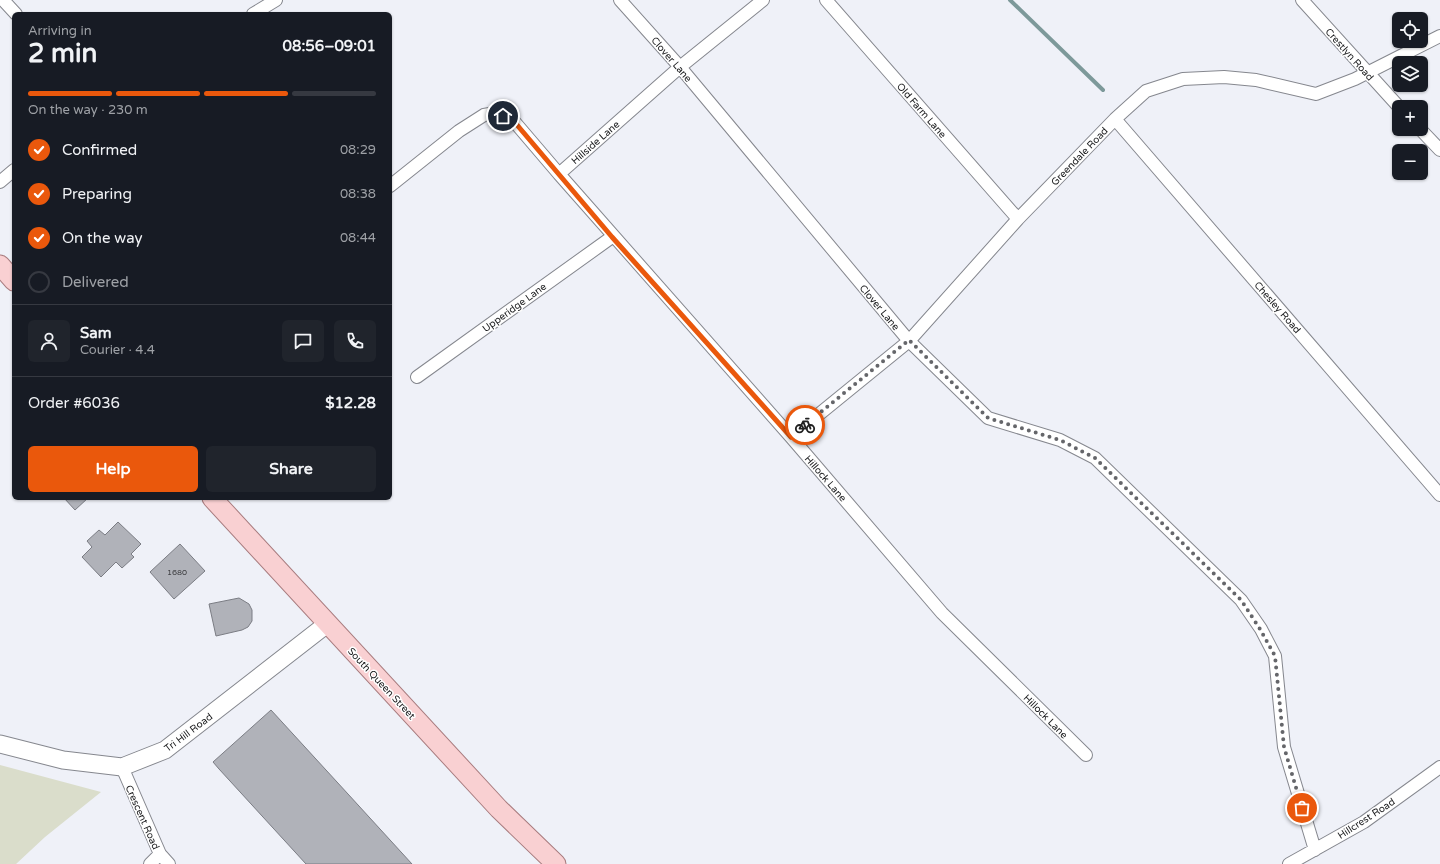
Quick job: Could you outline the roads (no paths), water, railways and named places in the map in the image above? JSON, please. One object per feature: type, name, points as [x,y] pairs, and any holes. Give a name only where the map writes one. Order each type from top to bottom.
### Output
[{"type":"main road","points":[[0,265],[12,279]]},
{"type":"main road","name":"South Queen Street","points":[[214,500],[499,809],[556,864]]},
{"type":"street","points":[[3,0],[14,12]]},
{"type":"street","points":[[255,12],[276,0]]},
{"type":"street","name":"Clover Lane","points":[[620,0],[680,67],[909,340],[988,418],[1060,440],[1095,458],[1241,600],[1275,656],[1284,747],[1315,850]]},
{"type":"street","name":"Hillside Lane","points":[[559,174],[680,67],[763,0]]},
{"type":"street","name":"Old Farm Lane","points":[[826,0],[1018,219]]},
{"type":"street","name":"Crestlyn Road","points":[[1302,0],[1392,100]]},
{"type":"street","name":"Greendale Road","points":[[791,437],[909,340],[1018,219],[1115,119],[1146,91],[1183,79],[1224,76],[1256,80],[1316,94],[1356,79],[1440,36]]},
{"type":"street","points":[[392,184],[460,131],[484,115],[494,113],[512,119],[559,174]]},
{"type":"street","name":"Chesley Road","points":[[1115,119],[1440,495]]},
{"type":"street","points":[[1427,136],[1440,150]]},
{"type":"street","points":[[0,182],[12,172]]},
{"type":"street","name":"Hillock Lane","points":[[559,174],[612,237],[791,437],[942,613],[1086,755]]},
{"type":"street","name":"Upperidge Lane","points":[[417,378],[612,237]]},
{"type":"street","name":"Tri Hill Road","points":[[122,768],[165,750],[327,624]]},
{"type":"street","points":[[0,744],[63,760],[122,768]]},
{"type":"street","name":"Hillcrest Road","points":[[1289,864],[1364,822],[1440,767]]},
{"type":"street","name":"Crescent Road","points":[[122,768],[129,787],[160,854],[169,864]]},
{"type":"street","points":[[150,864],[160,854]]},
{"type":"waterway","points":[[1010,0],[1103,90]]}]
